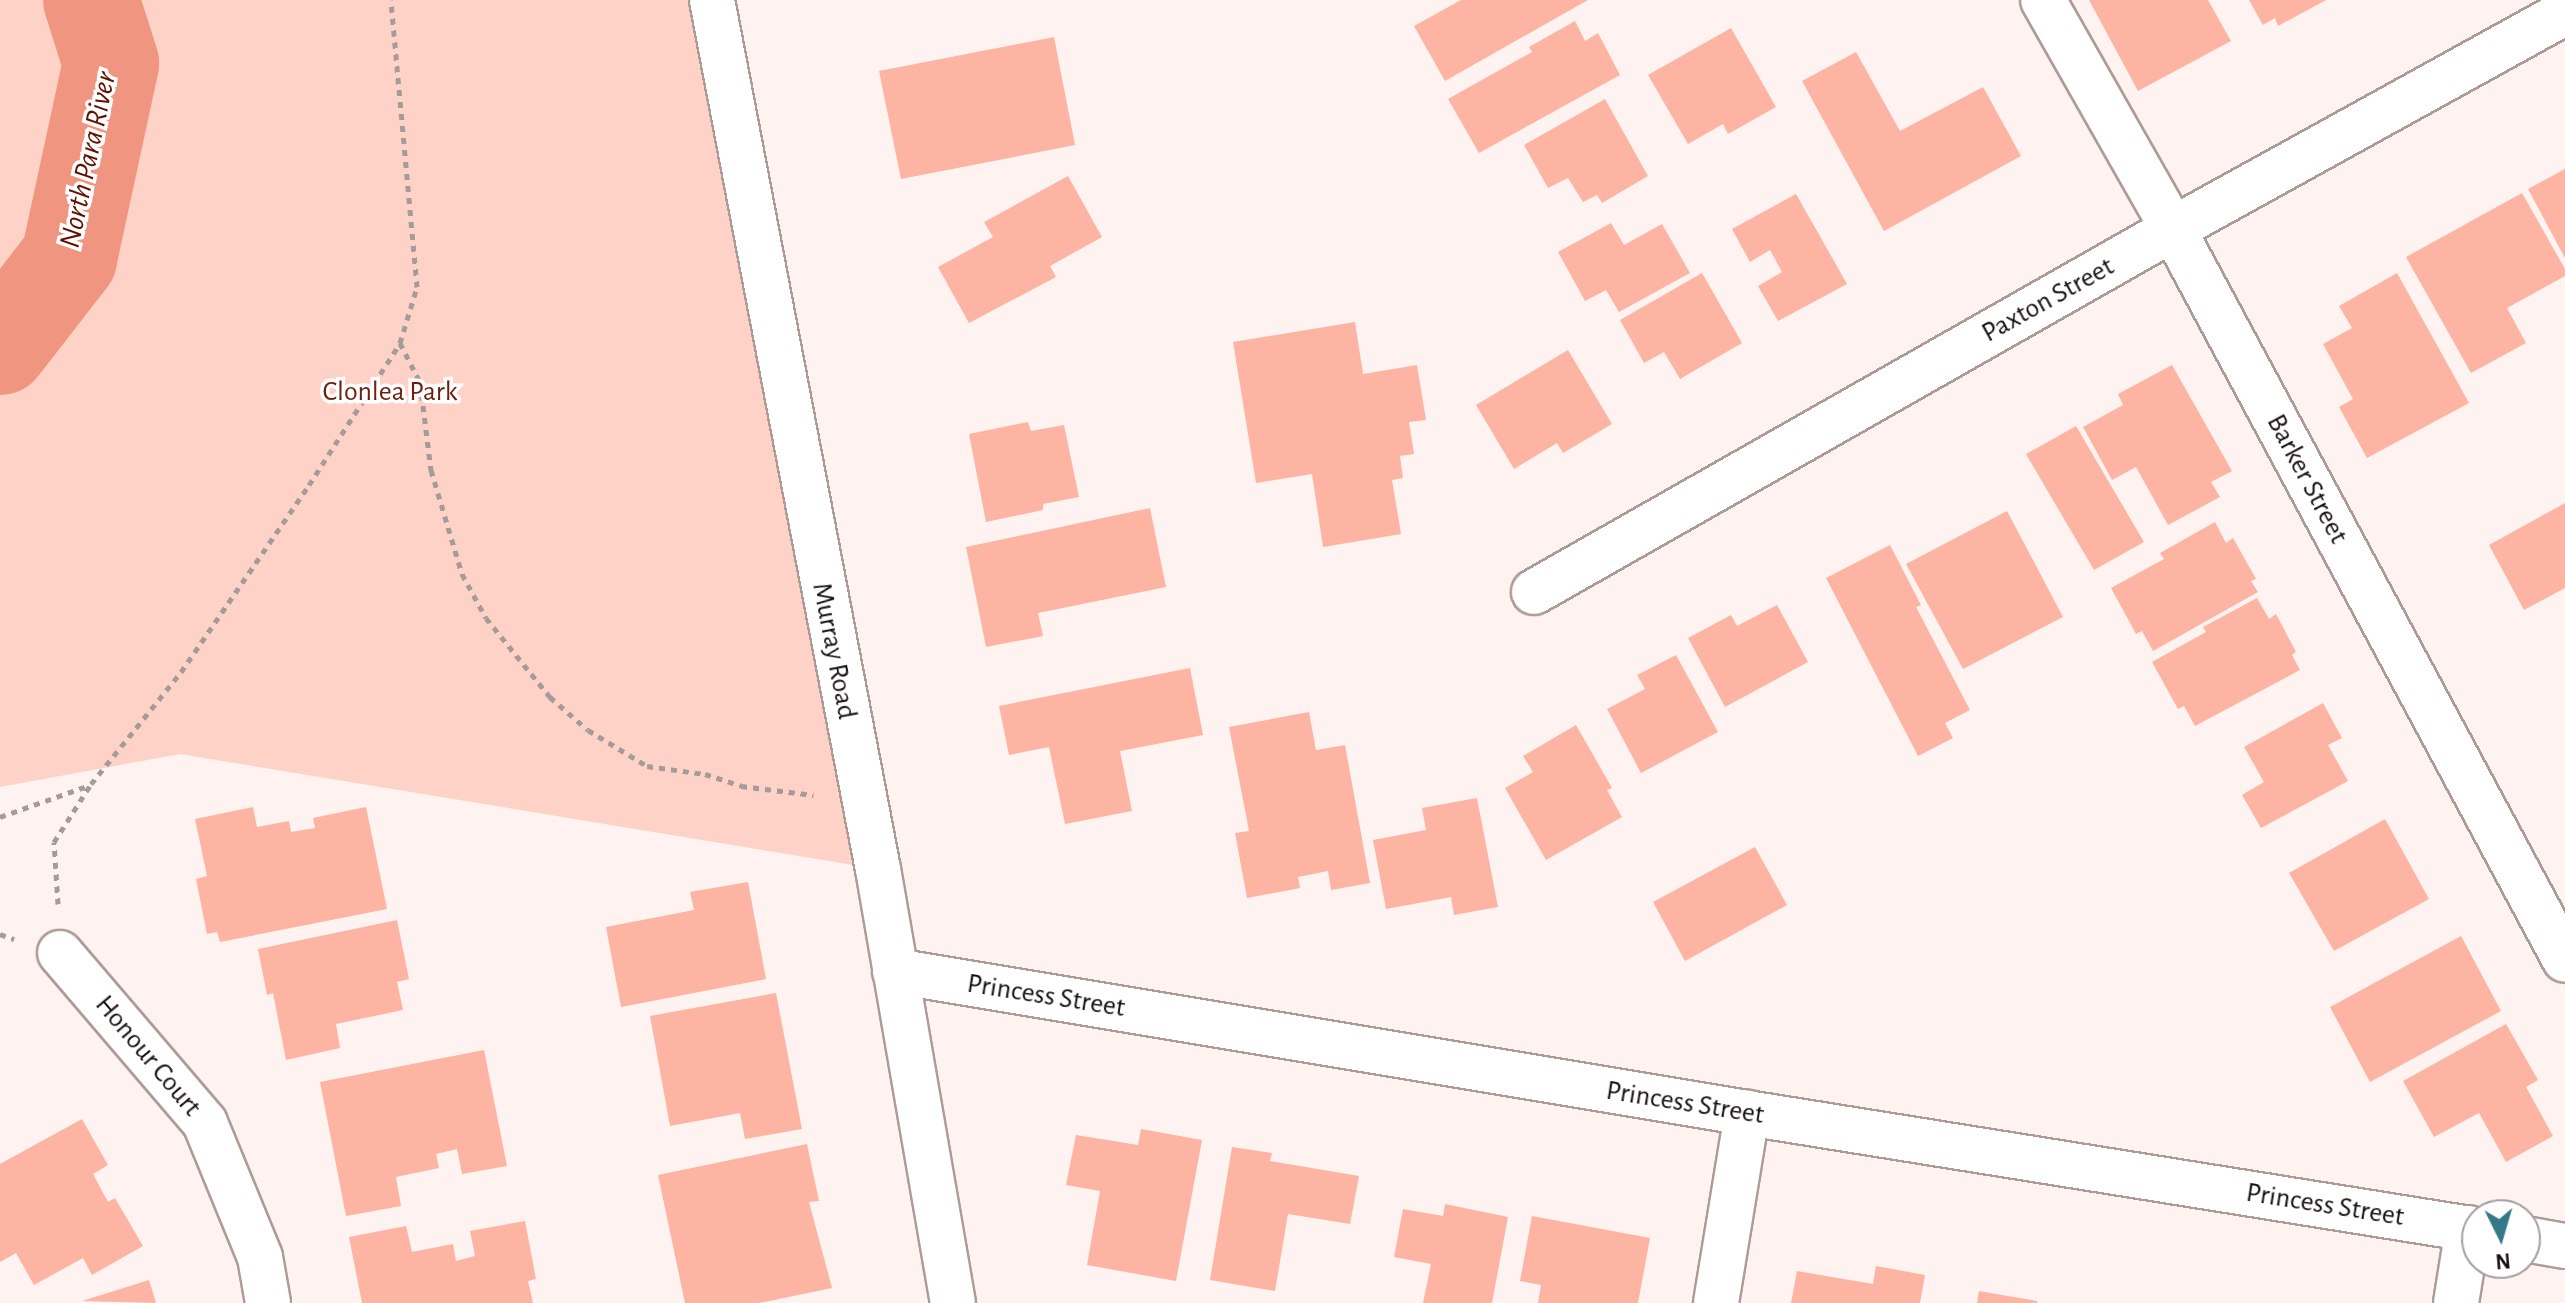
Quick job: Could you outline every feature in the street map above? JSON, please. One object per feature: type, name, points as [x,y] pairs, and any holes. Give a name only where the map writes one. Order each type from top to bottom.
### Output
[{"type":"street","name":"Murray Road","points":[[712,0],[895,971],[953,1303]]},
{"type":"street","name":"Barker Street","points":[[2043,0],[2173,229],[2565,960]]},
{"type":"street","name":"Paxton Street","points":[[1534,592],[2173,229],[2565,13]]},
{"type":"street","name":"Honour Court","points":[[60,953],[205,1123],[260,1257],[268,1303]]},
{"type":"street","name":"Princess Street","points":[[895,971],[1747,1113],[2461,1227]]},
{"type":"street","points":[[1716,1303],[1747,1113]]},
{"type":"street","points":[[2541,1242],[2565,1246]]},
{"type":"street","points":[[2456,1303],[2462,1279]]},
{"type":"path","points":[[60,953],[54,842],[91,784],[181,672],[309,485],[400,343],[417,287],[391,0]]},
{"type":"path","points":[[400,343],[420,382],[431,470],[462,574],[486,618],[550,697],[588,730],[647,766],[705,774],[741,786],[794,795],[862,797]]},
{"type":"path","points":[[0,817],[91,784]]},
{"type":"green space","name":"Clonlea Park","points":[[0,0],[711,0],[878,869],[180,754],[0,787]]},
{"type":"building","points":[[1461,0],[1588,0],[1445,81],[1414,26]]},
{"type":"building","points":[[2089,0],[2208,0],[2231,41],[2138,91]]},
{"type":"building","points":[[2249,0],[2326,0],[2278,26],[2275,18],[2263,25]]},
{"type":"building","points":[[1575,21],[1585,41],[1598,33],[1620,75],[1479,153],[1448,99],[1532,52],[1529,47]]},
{"type":"building","points":[[1731,28],[1776,107],[1728,134],[1723,124],[1688,144],[1648,75]]},
{"type":"building","points":[[1054,37],[1075,145],[901,179],[879,71]]},
{"type":"building","points":[[1856,52],[1900,131],[1983,87],[2021,156],[1884,231],[1802,81]]},
{"type":"building","points":[[1605,99],[1648,176],[1602,203],[1597,195],[1583,202],[1568,178],[1548,188],[1524,145]]},
{"type":"building","points":[[2565,169],[2565,258],[2528,189]]},
{"type":"building","points":[[1068,176],[1102,237],[1050,266],[1056,277],[969,323],[938,267],[993,237],[984,222]]},
{"type":"building","points":[[2522,193],[2565,269],[2565,276],[2507,308],[2526,343],[2471,373],[2406,257]]},
{"type":"building","points":[[1796,194],[1847,284],[1778,321],[1758,286],[1782,272],[1770,250],[1750,262],[1732,229]]},
{"type":"building","points":[[1611,223],[1624,245],[1662,224],[1690,273],[1619,312],[1606,290],[1585,301],[1558,252]]},
{"type":"building","points":[[1702,273],[1742,343],[1680,379],[1664,352],[1644,363],[1620,320]]},
{"type":"building","points":[[2397,273],[2469,403],[2367,458],[2339,407],[2353,399],[2323,344],[2352,328],[2339,306]]},
{"type":"building","points":[[1355,322],[1363,374],[1417,365],[1426,420],[1409,422],[1414,454],[1400,456],[1403,478],[1392,480],[1401,534],[1323,547],[1312,474],[1256,483],[1233,342]]},
{"type":"building","points":[[1568,350],[1612,424],[1563,453],[1557,443],[1514,469],[1476,405]]},
{"type":"building","points":[[2172,365],[2232,471],[2211,482],[2220,497],[2168,525],[2136,467],[2112,480],[2083,427],[2123,405],[2118,394]]},
{"type":"building","points":[[1028,422],[1031,431],[1064,425],[1079,497],[1043,504],[1043,510],[986,522],[969,434]]},
{"type":"building","points":[[2076,426],[2144,542],[2094,570],[2026,454]]},
{"type":"building","points":[[2565,503],[2565,588],[2524,610],[2489,545]]},
{"type":"building","points":[[1150,508],[1166,587],[1038,613],[1043,636],[986,647],[966,547]]},
{"type":"building","points":[[2007,511],[2063,617],[1963,669],[1906,564]]},
{"type":"building","points":[[2215,522],[2226,543],[2233,538],[2256,579],[2251,581],[2258,592],[2153,651],[2142,631],[2136,634],[2111,588],[2164,559],[2160,553]]},
{"type":"building","points":[[1890,545],[1921,605],[1916,607],[1970,710],[1945,723],[1953,738],[1918,756],[1826,578]]},
{"type":"building","points":[[2257,598],[2269,619],[2276,614],[2296,652],[2292,655],[2300,670],[2195,726],[2184,706],[2178,709],[2152,662],[2206,632],[2203,627]]},
{"type":"building","points":[[1777,605],[1808,662],[1725,707],[1688,638],[1731,615],[1737,626]]},
{"type":"building","points":[[1676,655],[1718,732],[1641,773],[1607,709],[1645,689],[1637,675]]},
{"type":"building","points":[[1190,668],[1203,735],[1120,751],[1132,811],[1065,824],[1049,747],[1009,755],[999,706]]},
{"type":"building","points":[[2323,703],[2342,738],[2328,745],[2348,781],[2261,828],[2242,795],[2264,782],[2244,747]]},
{"type":"building","points":[[1309,712],[1316,750],[1345,745],[1370,883],[1331,890],[1328,871],[1298,877],[1300,888],[1247,898],[1235,833],[1249,831],[1229,727]]},
{"type":"building","points":[[1576,725],[1612,788],[1607,790],[1622,817],[1546,860],[1505,788],[1533,772],[1523,756]]},
{"type":"building","points":[[1477,798],[1498,907],[1454,915],[1451,897],[1386,909],[1373,840],[1426,830],[1422,808]]},
{"type":"building","points":[[253,807],[257,827],[289,821],[291,832],[315,828],[313,818],[366,807],[387,909],[220,942],[217,932],[207,934],[196,879],[207,876],[195,819]]},
{"type":"building","points":[[2385,819],[2429,899],[2334,951],[2289,873]]},
{"type":"building","points":[[1755,847],[1787,905],[1685,961],[1653,902]]},
{"type":"building","points":[[748,882],[766,979],[621,1007],[606,927],[694,910],[690,892]]},
{"type":"building","points":[[397,920],[409,979],[397,982],[403,1010],[336,1024],[340,1048],[286,1060],[273,993],[267,995],[258,949]]},
{"type":"building","points":[[2461,936],[2501,1011],[2370,1082],[2330,1007]]},
{"type":"building","points":[[776,993],[802,1129],[745,1139],[740,1113],[670,1126],[650,1016]]},
{"type":"building","points":[[2506,1024],[2538,1080],[2526,1087],[2553,1136],[2506,1162],[2479,1113],[2434,1137],[2403,1081]]},
{"type":"building","points":[[484,1050],[507,1166],[462,1174],[457,1149],[436,1154],[439,1168],[396,1177],[401,1206],[346,1216],[320,1082]]},
{"type":"building","points":[[82,1119],[108,1165],[93,1174],[108,1202],[115,1198],[143,1246],[92,1275],[83,1258],[34,1285],[16,1253],[0,1262],[0,1164]]},
{"type":"building","points":[[1141,1129],[1202,1140],[1176,1281],[1087,1265],[1100,1191],[1066,1185],[1076,1135],[1138,1145]]},
{"type":"building","points":[[807,1144],[819,1201],[809,1202],[832,1288],[759,1303],[685,1303],[658,1175]]},
{"type":"building","points":[[1232,1147],[1272,1153],[1270,1161],[1359,1176],[1350,1224],[1288,1214],[1275,1291],[1210,1280]]},
{"type":"building","points":[[1445,1204],[1508,1217],[1492,1303],[1423,1303],[1431,1264],[1394,1257],[1403,1209],[1443,1216]]},
{"type":"building","points":[[1532,1216],[1650,1238],[1638,1303],[1538,1303],[1541,1285],[1520,1281]]},
{"type":"building","points":[[525,1221],[536,1279],[528,1281],[533,1303],[362,1303],[349,1237],[406,1226],[412,1252],[453,1244],[456,1261],[475,1256],[470,1231]]},
{"type":"building","points":[[1876,1266],[1925,1275],[1920,1303],[1791,1303],[1797,1271],[1873,1284]]},
{"type":"building","points":[[149,1280],[156,1303],[82,1301]]},
{"type":"building","points":[[1979,1291],[2037,1301],[2037,1303],[1977,1303]]},
{"type":"waterway","name":"North Para River","points":[[0,347],[69,258],[111,63],[91,0]]}]
